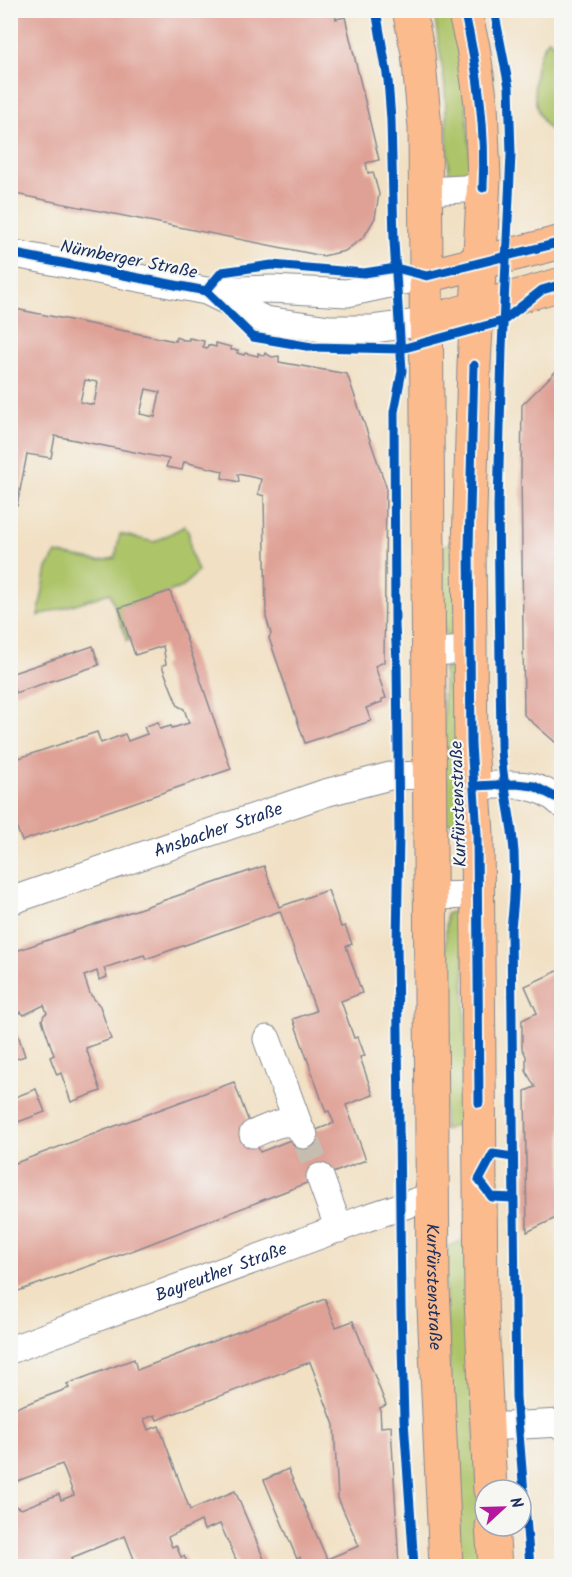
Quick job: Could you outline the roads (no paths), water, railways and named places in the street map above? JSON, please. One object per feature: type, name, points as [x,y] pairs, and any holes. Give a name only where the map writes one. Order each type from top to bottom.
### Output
[{"type":"main road","name":"Kurfürstenstraße","points":[[409,10],[418,53],[425,127],[433,1286],[446,1566]]},
{"type":"main road","name":"Kurfürstenstraße","points":[[464,10],[473,47],[481,104],[483,188],[470,486],[470,650],[471,744],[475,786],[478,895],[481,1299],[489,1478]]},
{"type":"main road","points":[[427,276],[561,242]]},
{"type":"main road","points":[[427,322],[561,284]]},
{"type":"main road","points":[[433,1196],[479,1180]]},
{"type":"main road","points":[[493,1538],[495,1566]]},
{"type":"street","points":[[426,191],[483,188]]},
{"type":"street","name":"Nürnberger Straße","points":[[10,254],[206,291],[272,289],[347,293],[427,276]]},
{"type":"street","name":"Nürnberger Straße","points":[[206,291],[266,320],[330,329],[372,329],[427,322]]},
{"type":"street","points":[[428,652],[470,650]]},
{"type":"street","name":"Ansbacher Straße","points":[[10,901],[325,793],[390,776],[429,776]]},
{"type":"street","points":[[475,786],[516,784],[534,786],[555,797],[561,804]]},
{"type":"street","points":[[430,896],[478,895]]},
{"type":"street","points":[[253,1134],[281,1123],[290,1122],[301,1130],[267,1039]]},
{"type":"street","points":[[320,1177],[339,1229]]},
{"type":"street","name":"Bayreuther Straße","points":[[10,1350],[433,1196]]},
{"type":"street","points":[[486,1427],[560,1423],[561,1427]]},
{"type":"tunnel","points":[[304,1135],[320,1177]]}]
